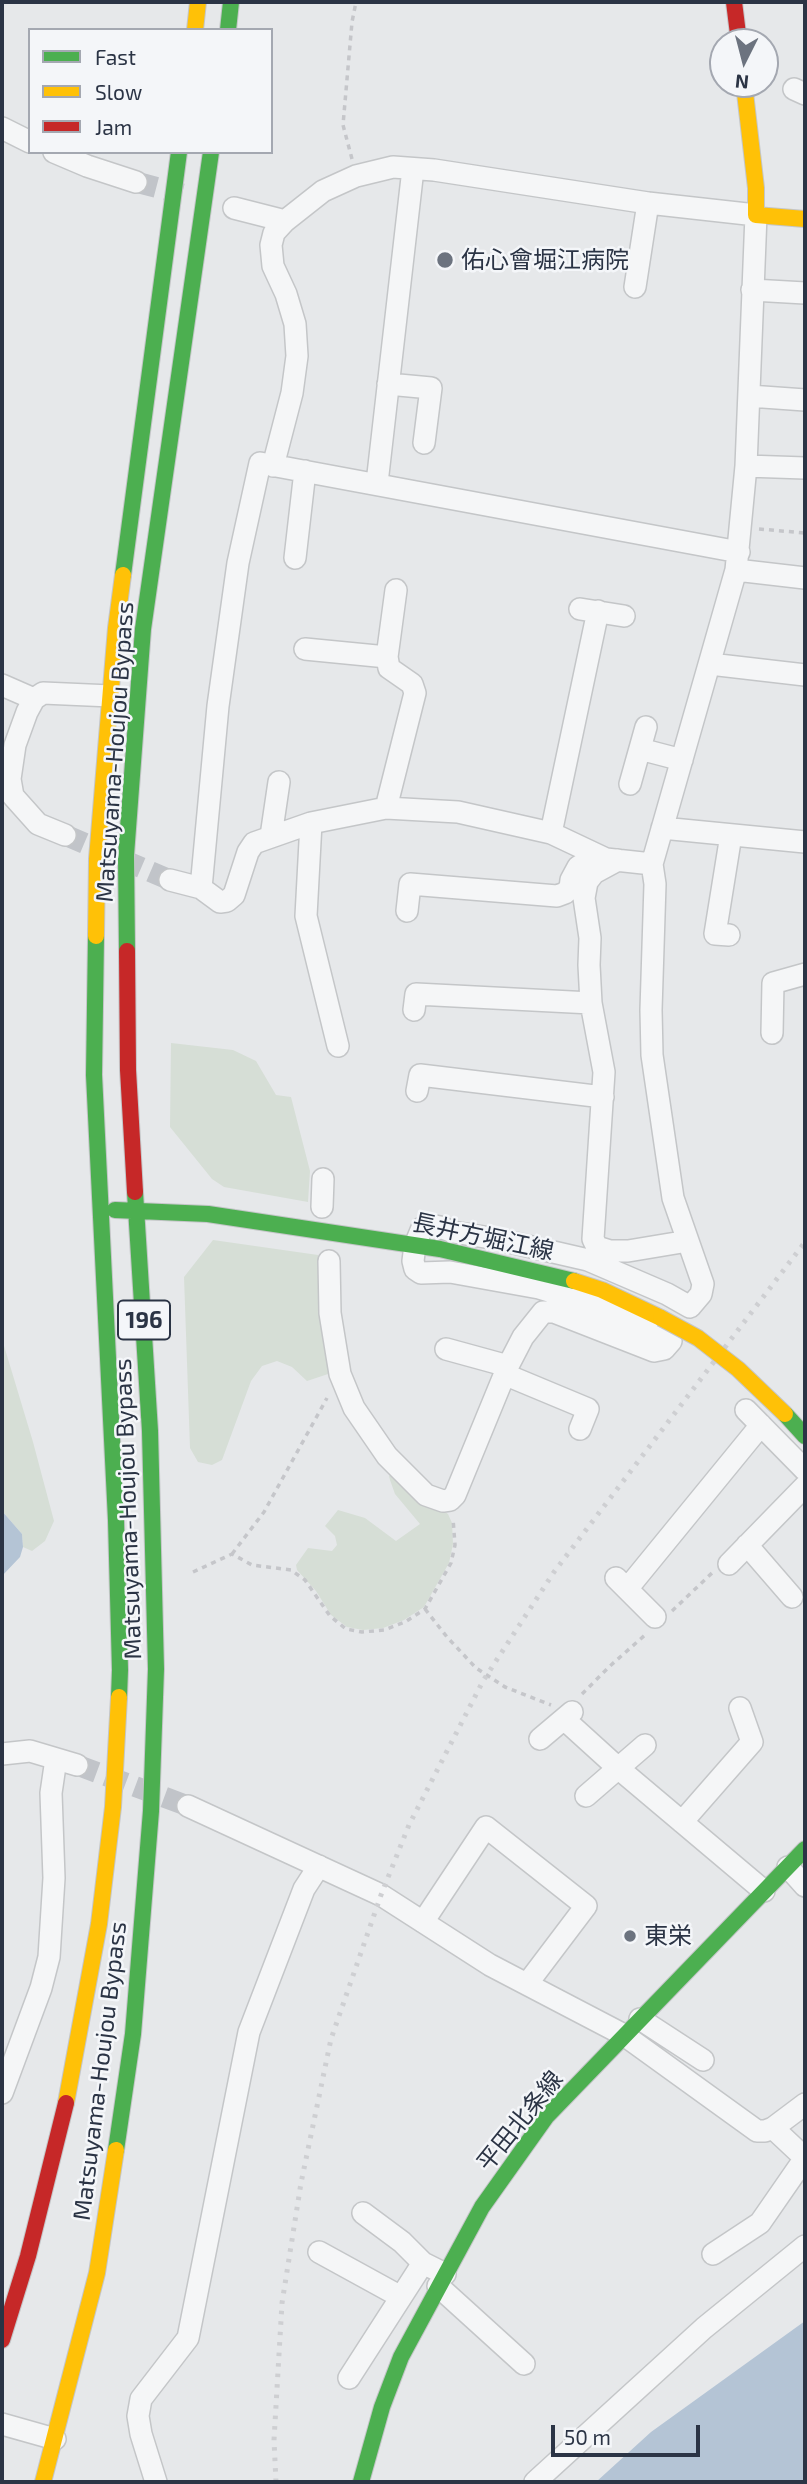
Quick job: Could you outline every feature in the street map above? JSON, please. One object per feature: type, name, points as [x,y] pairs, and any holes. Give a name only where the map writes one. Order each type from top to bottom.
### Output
[{"type":"main road","points":[[195,28],[198,2]]},
{"type":"main road","points":[[228,28],[231,2]]},
{"type":"main road","points":[[734,2],[737,28]]},
{"type":"main road","points":[[746,98],[756,188],[756,215],[805,219]]},
{"type":"main road","name":"Matsuyama-Houjou Bypass","points":[[2,2340],[28,2256],[69,2091],[99,1924],[113,1807],[120,1670],[116,1520],[94,1075],[97,859],[116,628],[179,154]]},
{"type":"main road","name":"Matsuyama-Houjou Bypass","points":[[43,2482],[97,2273],[133,2034],[151,1811],[156,1669],[150,1431],[128,1070],[126,855],[143,629],[211,154]]},
{"type":"main road","name":"長井方堀江線","points":[[102,1210],[208,1214],[415,1245],[560,1276],[602,1290],[698,1338],[738,1369],[805,1436]]},
{"type":"main road","name":"平田北条線","points":[[368,2480],[382,2407],[401,2357],[482,2207],[547,2117],[805,1849]]},
{"type":"street","points":[[2,128],[28,141]]},
{"type":"street","points":[[59,154],[136,182]]},
{"type":"street","points":[[273,466],[292,393],[297,356],[295,324],[286,294],[273,266],[271,245],[274,233],[285,221],[323,191],[356,176],[393,167],[648,203],[756,215],[746,466],[739,552],[710,664],[652,864],[655,884],[652,1055],[674,1198],[703,1284],[701,1294],[690,1307],[671,1341],[664,1349],[654,1351],[554,1312],[543,1312],[523,1337],[506,1370],[455,1495],[450,1500],[443,1501],[426,1496],[387,1456],[354,1408],[340,1374],[330,1313],[330,1261]]},
{"type":"street","points":[[377,484],[413,169]]},
{"type":"street","points":[[635,288],[648,203]]},
{"type":"street","points":[[234,208],[285,221]]},
{"type":"street","points":[[752,290],[805,293]]},
{"type":"street","points":[[388,384],[431,388],[424,443]]},
{"type":"street","points":[[749,396],[805,400]]},
{"type":"street","points":[[201,888],[218,706],[237,563],[260,463],[739,552],[805,578]]},
{"type":"street","points":[[746,466],[805,468]]},
{"type":"street","points":[[295,558],[305,471]]},
{"type":"street","points":[[386,808],[415,693],[412,684],[389,668],[387,657],[396,590]]},
{"type":"street","points":[[551,833],[589,610],[624,616]]},
{"type":"street","points":[[305,649],[387,657]]},
{"type":"street","points":[[710,664],[805,675]]},
{"type":"street","points":[[2,685],[34,699]]},
{"type":"street","points":[[65,835],[38,824],[13,796],[10,779],[13,754],[27,712],[34,699],[43,693],[111,696]]},
{"type":"street","points":[[630,784],[646,727]]},
{"type":"street","points":[[640,749],[682,760]]},
{"type":"street","points":[[271,836],[279,782]]},
{"type":"street","points":[[170,880],[201,888],[220,902],[228,901],[234,895],[248,852],[254,843],[311,823],[386,808],[458,812],[551,833],[606,859],[652,864]]},
{"type":"street","points":[[311,823],[306,916],[337,1046]]},
{"type":"street","points":[[662,828],[805,842]]},
{"type":"street","points":[[729,935],[715,934],[731,835]]},
{"type":"street","points":[[407,911],[410,884],[556,896],[570,888],[578,867],[597,855]]},
{"type":"street","points":[[618,860],[594,873],[587,882],[584,898],[590,938],[591,1003],[604,1072],[593,1239],[597,1247],[610,1251],[628,1251],[688,1241]]},
{"type":"street","points":[[772,1033],[773,983],[805,974]]},
{"type":"street","points":[[414,1010],[416,994],[591,1003]]},
{"type":"street","points":[[417,1091],[420,1075],[603,1097]]},
{"type":"street","points":[[322,1207],[323,1180]]},
{"type":"street","points":[[671,1341],[588,1303],[539,1289],[450,1272],[421,1273],[415,1269],[414,1261],[415,1245],[422,1228],[430,1225],[587,1260],[667,1294],[690,1307]]},
{"type":"street","points":[[446,1349],[506,1370],[588,1409],[580,1429]]},
{"type":"street","points":[[655,1617],[621,1584],[754,1418],[805,1470]]},
{"type":"street","points":[[729,1564],[805,1486]]},
{"type":"street","points":[[747,1545],[792,1597]]},
{"type":"street","points":[[682,1822],[751,1742],[740,1708]]},
{"type":"street","points":[[540,1739],[568,1715],[618,1768],[764,1891]]},
{"type":"street","points":[[586,1796],[645,1745]]},
{"type":"street","points":[[2,1754],[30,1751],[67,1762],[51,1793],[54,1878],[49,1957],[41,1988],[2,2093]]},
{"type":"street","points":[[188,1806],[381,1895],[490,1965],[624,2035],[757,2131],[773,2128],[805,2104]]},
{"type":"street","points":[[423,1922],[486,1827],[586,1906],[527,1984]]},
{"type":"street","points":[[156,2482],[141,2434],[138,2416],[141,2399],[188,2339],[249,2032],[304,1889],[319,1866]]},
{"type":"street","points":[[788,1867],[805,1885]]},
{"type":"street","points":[[640,2019],[702,2060]]},
{"type":"street","points":[[713,2255],[760,2222],[805,2158],[773,2128]]},
{"type":"street","points":[[363,2213],[402,2242],[524,2364]]},
{"type":"street","points":[[535,2482],[704,2328],[805,2246]]},
{"type":"street","points":[[319,2252],[401,2297]]},
{"type":"street","points":[[349,2378],[423,2263]]},
{"type":"street","points":[[2,2424],[55,2439]]},
{"type":"path","points":[[356,2],[343,125],[356,176]]},
{"type":"path","points":[[739,552],[771,529],[805,533]]},
{"type":"path","points":[[193,1572],[232,1554],[264,1512],[340,1374]]},
{"type":"path","points":[[232,1554],[253,1565],[291,1570],[305,1580],[330,1616],[346,1629],[362,1632],[384,1630],[405,1622],[425,1609],[451,1563],[454,1545],[450,1500]]},
{"type":"path","points":[[425,1609],[477,1668],[505,1686],[543,1700],[568,1715]]},
{"type":"shaded area","points":[[171,1043],[233,1050],[256,1061],[276,1095],[291,1097],[310,1171],[308,1202],[224,1187],[212,1179],[170,1127]]},
{"type":"shaded area","points":[[213,1240],[318,1255],[334,1372],[307,1381],[292,1367],[277,1361],[262,1366],[251,1381],[222,1460],[212,1465],[198,1462],[190,1448],[184,1277]]},
{"type":"shaded area","points":[[2,1339],[54,1521],[45,1541],[32,1551],[23,1547],[22,1534],[2,1511]]},
{"type":"shaded area","points":[[392,1474],[448,1514],[452,1523],[453,1544],[449,1563],[424,1607],[404,1620],[383,1628],[363,1630],[347,1627],[331,1615],[296,1565],[308,1548],[332,1551],[337,1545],[335,1536],[325,1526],[338,1510],[365,1518],[396,1541],[420,1524],[395,1494],[389,1476]]},
{"type":"water","points":[[2,1511],[22,1534],[23,1547],[20,1557],[2,1576]]},
{"type":"water","points":[[805,2321],[805,2482],[596,2482],[651,2432]]},
{"type":"tunnel","points":[[136,182],[182,194]]},
{"type":"tunnel","points":[[65,835],[170,880]]},
{"type":"tunnel","points":[[77,1765],[188,1806]]},
{"type":"railway","points":[[276,2482],[274,2440],[282,2303],[301,2183],[331,2039],[381,1895],[409,1825],[483,1681],[554,1572],[805,1242]]},
{"type":"traffic: fast","points":[[228,28],[231,2]]},
{"type":"traffic: fast","points":[[123,575],[179,154]]},
{"type":"traffic: fast","points":[[127,951],[126,855],[143,629],[211,154]]},
{"type":"traffic: fast","points":[[96,936],[94,1075],[116,1520],[119,1697]]},
{"type":"traffic: fast","points":[[116,2150],[133,2034],[151,1811],[156,1669],[150,1431],[135,1192]]},
{"type":"traffic: fast","points":[[115,1210],[208,1214],[440,1249],[574,1281]]},
{"type":"traffic: fast","points":[[785,1414],[805,1436]]},
{"type":"traffic: fast","points":[[361,2482],[382,2407],[401,2357],[482,2207],[546,2117],[805,1849]]},
{"type":"traffic: slow","points":[[195,28],[198,2]]},
{"type":"traffic: slow","points":[[746,98],[756,188],[756,215],[805,219]]},
{"type":"traffic: slow","points":[[96,936],[97,859],[116,628],[123,575]]},
{"type":"traffic: slow","points":[[574,1281],[602,1290],[661,1318]]},
{"type":"traffic: slow","points":[[661,1318],[698,1338],[738,1369],[785,1414]]},
{"type":"traffic: slow","points":[[66,2103],[99,1924],[113,1807],[119,1697]]},
{"type":"traffic: slow","points":[[43,2482],[97,2273],[116,2150]]},
{"type":"traffic: jam","points":[[734,2],[737,28]]},
{"type":"traffic: jam","points":[[127,951],[128,1070],[135,1192]]},
{"type":"traffic: jam","points":[[2,2340],[28,2256],[66,2103]]},
{"type":"place","name":"佑心會堀江病院","points":[[445,260]]},
{"type":"place","name":"東栄","points":[[630,1936]]}]
